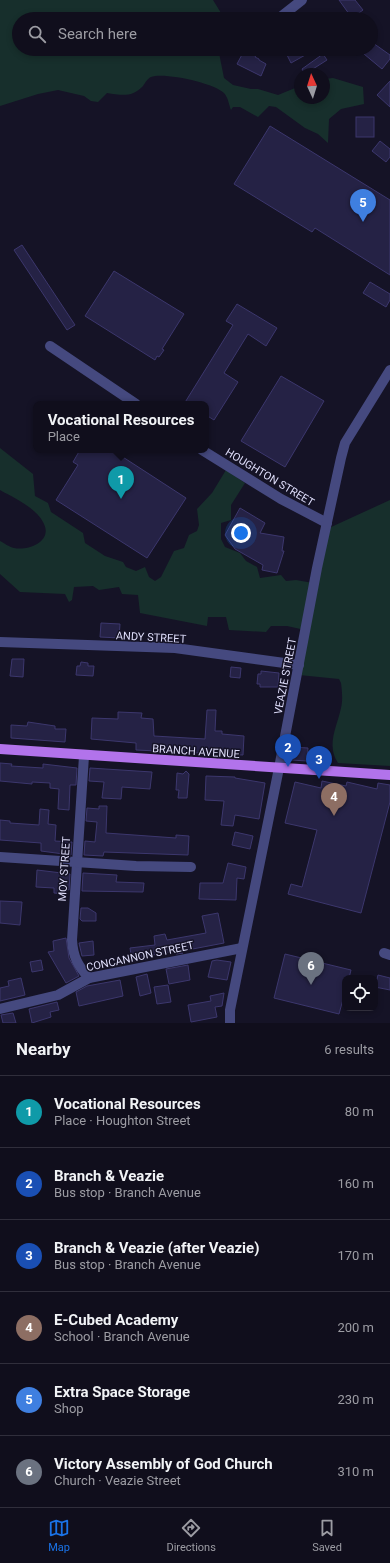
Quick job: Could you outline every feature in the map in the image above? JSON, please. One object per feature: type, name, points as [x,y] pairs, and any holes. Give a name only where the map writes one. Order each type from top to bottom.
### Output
[{"type":"main road","name":"BRANCH AVENUE","points":[[0,749],[84,756],[390,775]]},
{"type":"street","points":[[287,12],[302,0]]},
{"type":"street","points":[[50,346],[132,401]]},
{"type":"street","name":"VEAZIE STREET","points":[[230,1023],[230,1010],[242,948],[327,523],[345,443],[390,370]]},
{"type":"street","name":"HOUGHTON STREET","points":[[207,453],[287,502],[327,523]]},
{"type":"street","name":"ANDY STREET","points":[[0,642],[174,648],[299,665]]},
{"type":"street","name":"MOY STREET","points":[[84,756],[72,940],[73,954],[77,964],[89,978]]},
{"type":"street","points":[[0,857],[136,866],[191,867]]},
{"type":"street","name":"CONCANNON STREET","points":[[0,1009],[58,995],[89,978],[242,948]]},
{"type":"green space","points":[[0,0],[213,0],[220,12],[12,12],[12,56],[220,56],[224,78],[233,85],[258,89],[278,95],[294,88],[294,104],[330,104],[330,78],[333,78],[363,87],[364,104],[341,109],[329,119],[328,143],[318,134],[305,128],[276,107],[269,106],[258,117],[240,107],[233,107],[231,110],[224,93],[219,89],[189,79],[157,76],[150,78],[139,90],[135,92],[126,95],[107,93],[98,102],[91,101],[84,96],[58,90],[38,94],[0,106]]},
{"type":"green space","points":[[0,448],[33,474],[35,496],[48,503],[51,512],[83,533],[85,543],[105,556],[123,562],[126,567],[136,571],[145,567],[149,577],[155,581],[161,577],[174,551],[184,548],[189,535],[197,531],[199,525],[197,509],[212,493],[226,470],[245,483],[231,505],[231,520],[221,523],[221,539],[225,547],[240,553],[246,561],[257,567],[260,578],[281,575],[286,581],[296,580],[313,583],[329,528],[390,500],[390,766],[338,763],[333,749],[333,743],[335,729],[342,705],[341,683],[339,679],[299,675],[305,630],[287,626],[271,626],[266,632],[229,630],[226,617],[208,617],[207,626],[140,613],[138,595],[122,594],[119,587],[99,590],[93,586],[74,587],[72,600],[69,602],[65,594],[20,592],[0,574],[0,541],[14,548],[26,548],[33,546],[43,539],[46,529],[43,522],[30,507],[0,490]]},
{"type":"building","points":[[339,0],[355,0],[363,10],[360,12],[348,12]]},
{"type":"building","points":[[378,47],[390,55],[390,59],[382,69],[366,56],[378,56]]},
{"type":"building","points":[[241,56],[256,56],[266,64],[261,76],[237,64]]},
{"type":"building","points":[[288,56],[304,56],[291,63]]},
{"type":"building","points":[[320,56],[324,56],[327,60],[314,68],[303,68]]},
{"type":"building","points":[[390,81],[390,107],[377,95]]},
{"type":"building","points":[[356,117],[374,117],[374,137],[356,137]]},
{"type":"building","points":[[270,126],[390,200],[390,275],[315,228],[312,232],[234,184]]},
{"type":"building","points":[[380,141],[390,149],[390,157],[386,162],[372,151]]},
{"type":"building","points":[[22,245],[75,325],[67,330],[14,250]]},
{"type":"building","points":[[114,271],[184,314],[162,349],[164,350],[155,360],[85,316]]},
{"type":"building","points":[[370,282],[390,294],[390,300],[386,307],[363,293]]},
{"type":"building","points":[[237,304],[277,328],[266,346],[248,334],[224,373],[238,382],[214,420],[209,417],[209,401],[186,401],[233,325],[226,321]]},
{"type":"building","points":[[281,376],[324,401],[285,467],[241,441]]},
{"type":"building","points":[[78,453],[117,453],[186,498],[147,558],[56,500],[78,465],[73,462]]},
{"type":"building","points":[[240,508],[265,523],[260,533],[284,537],[282,551],[284,551],[277,573],[262,570],[263,565],[235,549],[225,535]]},
{"type":"building","points":[[101,623],[120,624],[119,638],[100,637]]},
{"type":"building","points":[[12,659],[24,659],[23,677],[10,676]]},
{"type":"building","points":[[81,662],[88,663],[88,666],[94,666],[93,676],[76,675],[77,666],[80,666]]},
{"type":"building","points":[[231,667],[241,668],[240,678],[230,677]]},
{"type":"building","points":[[261,671],[279,673],[278,687],[260,687],[260,684],[257,684],[258,674],[261,674]]},
{"type":"building","points":[[207,710],[216,710],[215,731],[222,731],[222,734],[244,736],[243,755],[136,750],[136,743],[91,739],[92,718],[118,719],[118,712],[142,713],[141,718],[153,719],[154,736],[205,739]]},
{"type":"building","points":[[28,722],[55,726],[55,729],[66,729],[65,742],[11,738],[11,725],[27,726]]},
{"type":"building","points":[[292,747],[308,748],[307,761],[291,760]]},
{"type":"building","points":[[0,763],[12,764],[11,766],[43,768],[43,764],[77,768],[76,785],[70,785],[69,810],[58,809],[59,789],[50,788],[50,783],[32,782],[32,784],[0,781]]},
{"type":"building","points":[[90,768],[152,772],[150,789],[122,787],[121,799],[102,798],[104,782],[89,781]]},
{"type":"building","points":[[186,771],[189,774],[187,798],[178,798],[179,790],[176,790],[177,773],[183,774]]},
{"type":"building","points":[[206,776],[235,777],[265,783],[259,819],[235,815],[233,826],[221,825],[224,801],[205,800]]},
{"type":"building","points":[[322,781],[346,786],[347,782],[377,789],[378,783],[390,785],[390,802],[361,913],[288,894],[291,884],[302,887],[317,830],[285,823],[295,782],[321,788]]},
{"type":"building","points":[[99,806],[107,806],[106,833],[176,838],[176,835],[189,836],[188,855],[104,852],[103,856],[84,855],[85,841],[95,842],[97,822],[86,821],[87,808],[99,809]]},
{"type":"building","points":[[40,809],[49,810],[48,824],[56,825],[55,841],[72,842],[71,855],[41,851],[41,843],[0,840],[0,820],[10,821],[10,823],[39,825]]},
{"type":"building","points":[[235,832],[253,836],[250,849],[232,845]]},
{"type":"building","points":[[228,863],[246,867],[244,879],[237,878],[236,900],[199,899],[200,883],[223,883]]},
{"type":"building","points":[[37,870],[70,874],[69,890],[67,889],[66,894],[54,893],[54,888],[36,887]]},
{"type":"building","points":[[83,873],[117,875],[116,882],[144,883],[143,892],[82,891]]},
{"type":"building","points":[[0,901],[22,902],[20,925],[0,923]]},
{"type":"building","points":[[81,908],[88,908],[96,913],[96,921],[82,921],[80,919]]},
{"type":"building","points":[[218,913],[224,943],[177,952],[183,953],[176,954],[175,951],[147,956],[146,959],[132,961],[130,948],[155,945],[154,936],[165,934],[167,940],[206,933],[202,916]]},
{"type":"building","points":[[66,938],[69,958],[79,976],[66,983],[48,952],[54,951],[53,941]]},
{"type":"building","points":[[93,941],[94,955],[82,956],[79,943]]},
{"type":"building","points":[[285,954],[351,970],[350,975],[342,975],[342,1003],[339,1014],[274,998]]},
{"type":"building","points":[[41,960],[43,970],[32,972],[30,962]]},
{"type":"building","points":[[217,960],[231,962],[227,980],[208,977],[212,961]]},
{"type":"building","points":[[188,965],[190,980],[169,984],[166,969]]},
{"type":"building","points":[[147,974],[151,993],[140,996],[136,977]]},
{"type":"building","points":[[378,975],[390,978],[390,990],[378,988]]},
{"type":"building","points":[[21,978],[25,995],[0,1001],[0,988],[9,986],[8,981]]},
{"type":"building","points":[[120,980],[123,996],[79,1006],[76,992],[87,986]]},
{"type":"building","points":[[168,985],[171,1002],[157,1004],[154,987]]},
{"type":"building","points":[[224,993],[222,1006],[215,1007],[217,1017],[191,1022],[188,1005],[211,1001],[210,996]]},
{"type":"building","points":[[57,1002],[59,1010],[50,1012],[51,1017],[32,1023],[29,1009]]},
{"type":"building","points":[[13,1013],[16,1023],[3,1023],[1,1015]]},
{"type":"place","name":"Extra Space Storage","points":[[363,222]]},
{"type":"place","name":"Vocational Resources","points":[[121,499]]},
{"type":"place","name":"Branch & Veazie","points":[[288,767]]},
{"type":"place","name":"Branch & Veazie (after Veazie)","points":[[319,779]]},
{"type":"place","name":"E-Cubed Academy","points":[[334,816]]},
{"type":"place","name":"Victory Assembly of God Church","points":[[311,985]]}]
